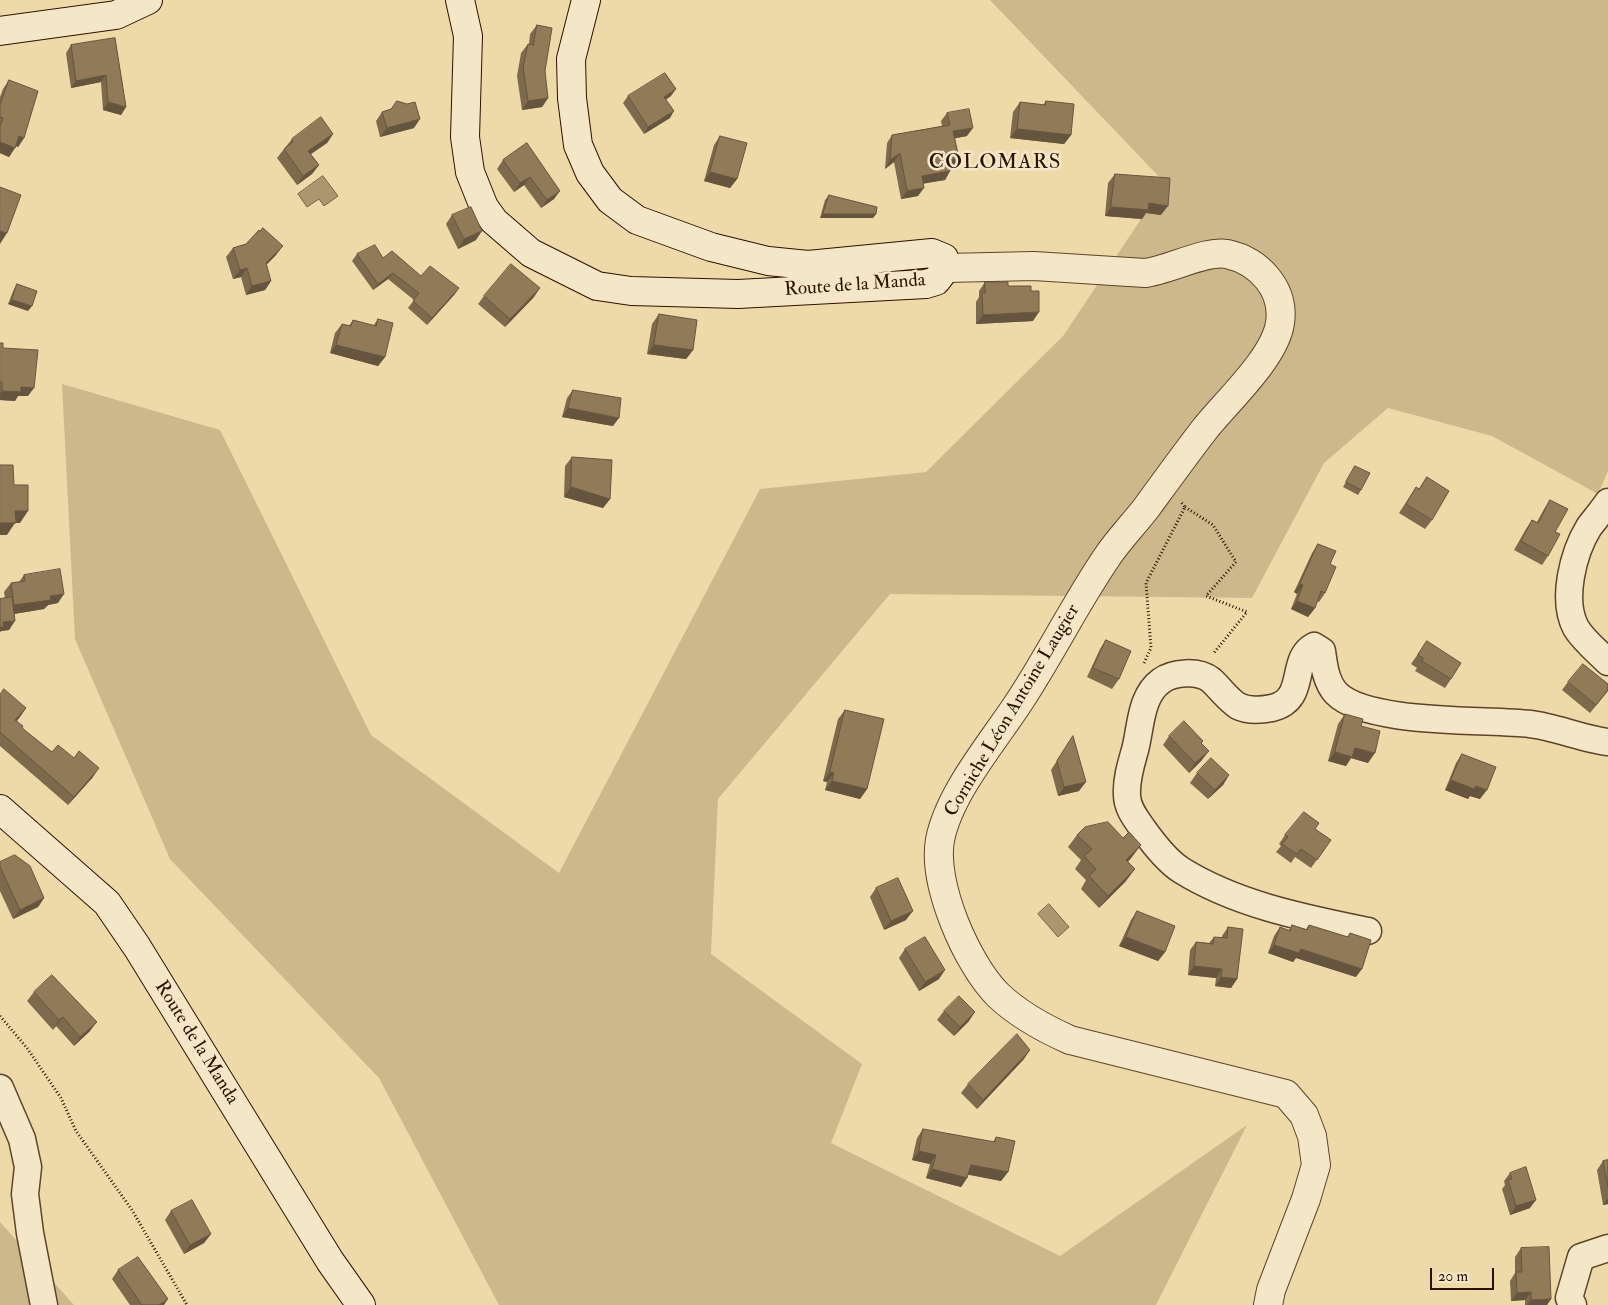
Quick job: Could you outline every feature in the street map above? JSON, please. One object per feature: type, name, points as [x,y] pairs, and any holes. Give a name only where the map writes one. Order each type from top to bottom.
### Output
[{"type":"main road","points":[[0,31],[116,15],[148,0]]},
{"type":"main road","name":"Route de la Manda","points":[[460,0],[468,36],[465,137],[470,172],[484,207],[494,221],[504,232],[538,257],[597,286],[631,291],[738,294],[926,284],[936,281],[946,268],[944,258],[940,254],[924,252],[859,262],[808,265],[768,261],[711,247],[637,220],[610,200],[590,173],[578,145],[572,98],[571,60],[586,0]]},
{"type":"main road","name":"Corniche Léon Antoine Laugier","points":[[946,268],[1034,266],[1145,273],[1163,271],[1203,256],[1224,254],[1248,261],[1266,276],[1278,296],[1280,323],[1271,349],[1206,427],[1108,555],[1025,692],[952,805],[940,837],[938,855],[939,872],[945,899],[976,964],[998,994],[1038,1026],[1070,1040],[1286,1094],[1304,1115],[1312,1136],[1316,1165],[1271,1290],[1268,1305]]},
{"type":"main road","name":"Route de la Manda","points":[[0,809],[107,902],[137,947],[330,1261],[360,1305]]},
{"type":"street","points":[[1608,502],[1588,529],[1577,554],[1570,587],[1571,612],[1577,628],[1608,662]]},
{"type":"street","points":[[1368,931],[1263,907],[1180,870],[1151,841],[1132,813],[1126,795],[1147,696],[1159,682],[1172,675],[1185,673],[1209,679],[1238,706],[1257,710],[1274,707],[1292,694],[1304,656],[1314,646],[1322,651],[1327,680],[1335,692],[1353,704],[1391,714],[1433,719],[1531,724],[1608,742]]},
{"type":"street","points":[[0,1088],[22,1139],[28,1167],[25,1194],[30,1233],[44,1305]]},
{"type":"street","points":[[1573,1305],[1569,1298],[1581,1257],[1608,1248]]},
{"type":"path","points":[[1178,500],[1185,507],[1213,525],[1236,562],[1206,596],[1247,612],[1209,660],[1209,679]]},
{"type":"path","points":[[1143,664],[1151,648],[1146,583],[1185,507]]},
{"type":"path","points":[[0,1016],[27,1048],[61,1098],[76,1131],[132,1210],[187,1305]]},
{"type":"shaded area","points":[[990,0],[1608,0],[1608,471],[1598,494],[1492,436],[1388,408],[1324,463],[1252,598],[890,594],[718,799],[711,954],[862,1064],[831,1143],[1060,1256],[1247,1125],[1156,1305],[499,1305],[379,1078],[170,859],[75,639],[62,384],[220,430],[371,735],[559,873],[760,489],[926,472],[1063,336],[1165,183]]},
{"type":"shaded area","points":[[323,176],[338,196],[324,206],[319,199],[307,207],[298,194]]},
{"type":"shaded area","points":[[1049,904],[1069,927],[1058,937],[1038,914]]},
{"type":"shaded area","points":[[0,1222],[74,1305],[0,1305]]},
{"type":"building","points":[[537,25],[552,28],[545,71],[548,98],[528,101],[523,67],[528,44],[533,45]]},
{"type":"building","points":[[115,38],[126,107],[108,102],[106,75],[76,81],[71,45]]},
{"type":"building","points":[[665,73],[676,89],[664,97],[674,111],[648,127],[628,96]]},
{"type":"building","points":[[9,80],[38,91],[24,138],[19,136],[15,148],[0,142],[0,126],[3,118],[0,117],[0,105]]},
{"type":"building","points":[[397,101],[407,104],[415,102],[420,119],[387,128],[382,112],[391,109]]},
{"type":"building","points":[[1046,101],[1074,104],[1071,135],[1017,129],[1020,102],[1045,105]]},
{"type":"building","points":[[969,109],[973,128],[953,131],[959,158],[949,160],[950,171],[922,176],[924,188],[907,191],[900,153],[890,160],[892,135],[950,125],[947,113]]},
{"type":"building","points":[[321,117],[333,134],[308,151],[319,165],[303,176],[284,149],[293,142],[292,139]]},
{"type":"building","points":[[720,136],[747,143],[737,179],[710,172]]},
{"type":"building","points":[[527,143],[560,191],[547,200],[530,177],[520,183],[503,160]]},
{"type":"building","points":[[1115,174],[1170,178],[1168,206],[1149,203],[1148,210],[1111,207]]},
{"type":"building","points":[[0,187],[21,195],[7,233],[0,231]]},
{"type":"building","points":[[829,195],[877,207],[876,214],[823,214]]},
{"type":"building","points":[[471,207],[482,231],[464,239],[452,215]]},
{"type":"building","points":[[263,228],[283,246],[266,263],[271,281],[252,286],[247,268],[240,270],[233,248],[246,244]]},
{"type":"building","points":[[375,245],[383,258],[392,251],[421,276],[430,266],[459,288],[432,318],[413,301],[419,293],[393,273],[378,284],[357,254]]},
{"type":"building","points":[[511,264],[540,288],[510,319],[484,296]]},
{"type":"building","points":[[985,282],[1008,282],[1008,286],[1031,286],[1031,291],[1039,291],[1039,312],[983,315],[982,293],[985,293]]},
{"type":"building","points":[[17,284],[37,291],[32,306],[12,300]]},
{"type":"building","points":[[659,314],[697,320],[693,350],[654,345]]},
{"type":"building","points":[[378,319],[393,323],[385,357],[336,345],[342,324],[351,326],[353,320],[376,326]]},
{"type":"building","points":[[0,343],[3,343],[3,348],[38,350],[34,388],[21,387],[21,392],[2,391],[2,382],[0,382]]},
{"type":"building","points":[[573,390],[621,398],[619,418],[568,408]]},
{"type":"building","points":[[572,457],[612,460],[610,499],[571,487]]},
{"type":"building","points":[[0,465],[13,465],[14,485],[28,485],[28,511],[15,511],[16,523],[0,523]]},
{"type":"building","points":[[1355,466],[1370,473],[1361,490],[1346,482]]},
{"type":"building","points":[[1427,477],[1449,491],[1432,520],[1406,504],[1416,487],[1419,489]]},
{"type":"building","points":[[1550,500],[1568,509],[1555,532],[1560,534],[1548,556],[1521,541],[1532,520],[1538,523]]},
{"type":"building","points":[[1318,544],[1336,551],[1330,564],[1336,567],[1325,593],[1321,591],[1315,608],[1297,601],[1303,585],[1300,584]]},
{"type":"building","points":[[60,569],[64,594],[50,596],[51,600],[14,605],[11,583],[25,581],[24,575]]},
{"type":"building","points":[[12,597],[15,621],[3,622],[4,627],[0,627],[0,599]]},
{"type":"building","points":[[1106,640],[1131,651],[1119,679],[1093,668]]},
{"type":"building","points":[[1427,641],[1461,663],[1451,679],[1422,661],[1423,658],[1418,655]]},
{"type":"building","points":[[1583,664],[1608,684],[1608,690],[1596,705],[1568,682]]},
{"type":"building","points":[[4,689],[26,708],[15,720],[23,726],[22,728],[52,752],[58,745],[74,758],[79,751],[99,768],[74,797],[0,732],[0,695]]},
{"type":"building","points":[[845,710],[884,719],[867,789],[832,781],[834,773],[830,772]]},
{"type":"building","points":[[1345,714],[1363,719],[1361,726],[1380,731],[1375,753],[1355,748],[1352,757],[1335,752]]},
{"type":"building","points":[[1184,721],[1203,741],[1201,743],[1209,751],[1195,763],[1169,736]]},
{"type":"building","points":[[1073,736],[1086,782],[1064,787],[1057,761]]},
{"type":"building","points":[[1462,754],[1496,767],[1487,790],[1476,786],[1474,789],[1451,780]]},
{"type":"building","points":[[1211,758],[1229,775],[1215,790],[1197,773]]},
{"type":"building","points":[[1304,812],[1319,823],[1315,829],[1331,840],[1317,860],[1301,849],[1297,854],[1282,844],[1288,837],[1285,835]]},
{"type":"building","points":[[1108,822],[1123,838],[1129,832],[1141,845],[1126,860],[1135,869],[1108,896],[1089,876],[1096,869],[1084,856],[1092,849],[1077,835],[1085,827]]},
{"type":"building","points":[[15,855],[30,866],[44,898],[20,910],[0,867],[0,862]]},
{"type":"building","points":[[898,878],[913,911],[891,921],[876,888]]},
{"type":"building","points":[[1137,911],[1175,926],[1165,952],[1126,937]]},
{"type":"building","points":[[1292,925],[1307,930],[1309,925],[1348,937],[1350,933],[1371,940],[1362,969],[1301,949],[1299,953],[1274,945],[1280,927],[1290,931]]},
{"type":"building","points":[[1228,927],[1243,929],[1237,979],[1221,977],[1222,969],[1194,966],[1196,942],[1213,944],[1214,937],[1227,938]]},
{"type":"building","points":[[925,937],[945,970],[925,982],[905,949]]},
{"type":"building","points":[[52,975],[97,1022],[80,1037],[63,1017],[59,1020],[34,992]]},
{"type":"building","points":[[959,996],[975,1012],[960,1027],[944,1011]]},
{"type":"building","points":[[1017,1034],[1030,1050],[983,1100],[968,1084]]},
{"type":"building","points":[[923,1129],[995,1142],[996,1137],[1015,1141],[1008,1172],[971,1165],[967,1178],[932,1169],[936,1155],[919,1151]]},
{"type":"building","points":[[1608,1160],[1608,1187],[1603,1161]]},
{"type":"building","points":[[1526,1167],[1536,1200],[1516,1206],[1508,1180],[1512,1179],[1510,1173]]},
{"type":"building","points":[[192,1200],[211,1234],[190,1245],[171,1211]]},
{"type":"building","points":[[1549,1247],[1551,1299],[1531,1300],[1531,1292],[1517,1293],[1516,1272],[1522,1272],[1521,1248]]},
{"type":"building","points":[[138,1257],[168,1299],[159,1305],[142,1305],[118,1270]]},
{"type":"district","name":"COLOMARS","points":[[995,163]]}]
